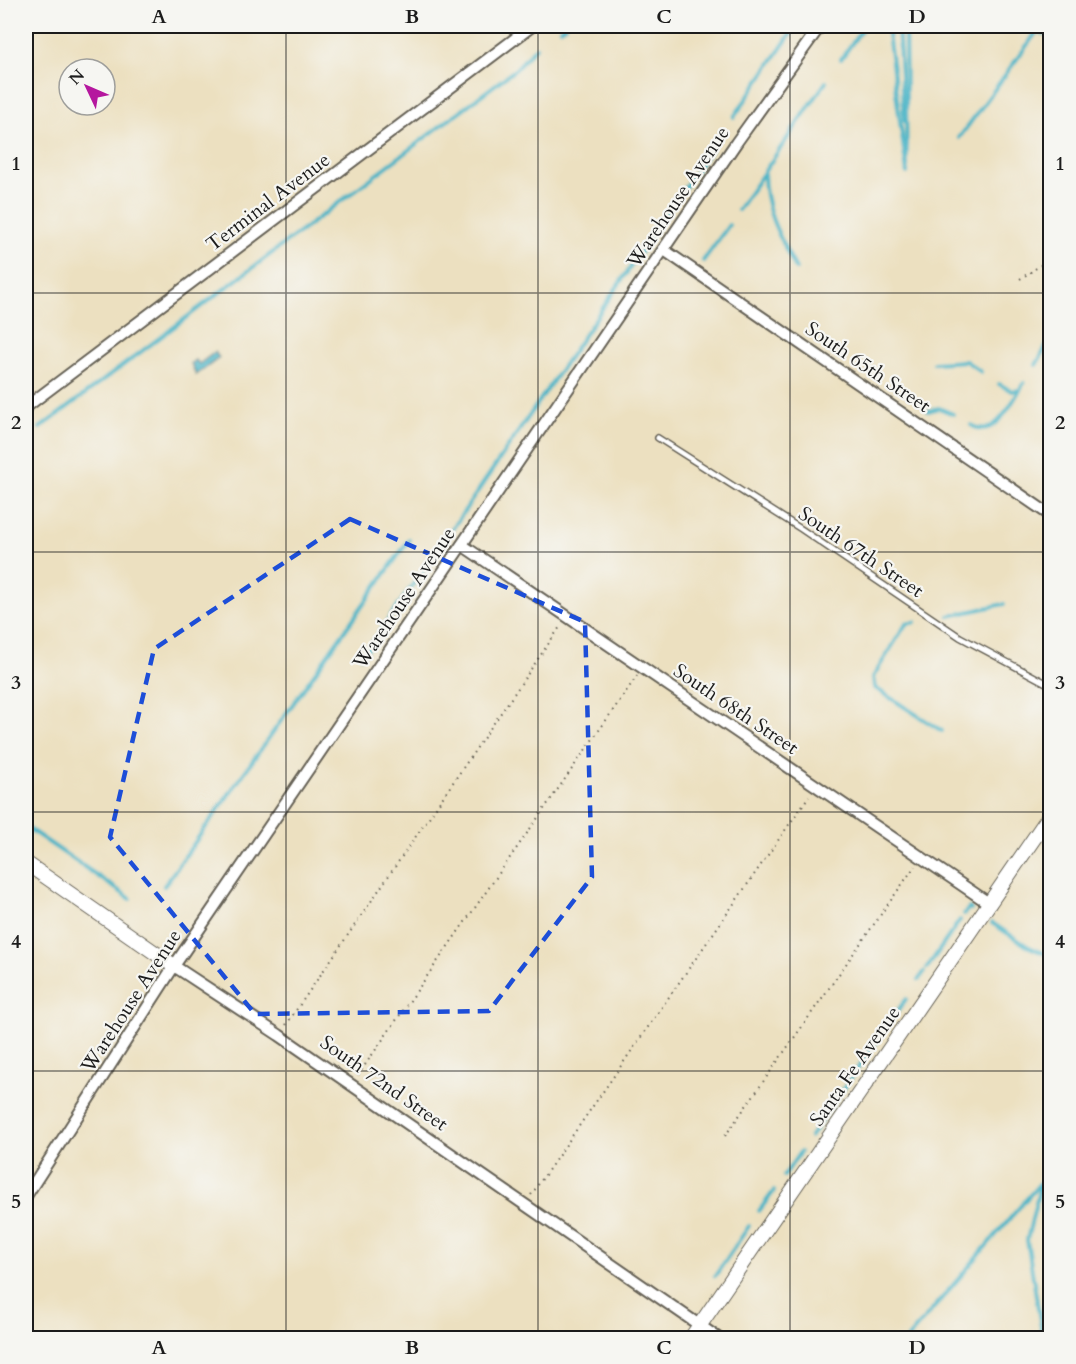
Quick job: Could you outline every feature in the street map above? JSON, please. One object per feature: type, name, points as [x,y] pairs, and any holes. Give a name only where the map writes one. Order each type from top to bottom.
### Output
[{"type":"street","name":"Terminal Avenue","points":[[26,407],[532,26]]},
{"type":"street","name":"Warehouse Avenue","points":[[26,1196],[174,966],[820,26]]},
{"type":"street","name":"South 65th Street","points":[[664,250],[1050,515]]},
{"type":"street","name":"South 68th Street","points":[[462,545],[990,904]]},
{"type":"street","name":"Santa Fe Avenue","points":[[691,1338],[1050,815]]},
{"type":"street","name":"South 72nd Street","points":[[26,863],[718,1338]]},
{"type":"lane","name":"South 67th Street","points":[[658,438],[801,528],[960,638],[1050,685]]},
{"type":"path","points":[[1020,279],[1050,256]]},
{"type":"path","points":[[1041,265],[1050,271]]},
{"type":"path","points":[[1047,385],[1050,379]]},
{"type":"path","points":[[279,1035],[567,616]]},
{"type":"path","points":[[351,1084],[643,668]]},
{"type":"path","points":[[525,1205],[816,785]]},
{"type":"path","points":[[725,1136],[921,858]]},
{"type":"highlighted area","points":[[350,519],[585,622],[592,877],[489,1011],[255,1014],[110,837],[154,649]]},
{"type":"water","points":[[215,352],[219,358],[196,375],[191,363],[196,360],[199,364]]},
{"type":"waterway","points":[[561,29],[565,26]]},
{"type":"waterway","points":[[734,117],[796,26]]},
{"type":"waterway","points":[[841,59],[864,26]]},
{"type":"waterway","points":[[887,26],[907,173],[905,26]]},
{"type":"waterway","points":[[898,26],[904,121]]},
{"type":"waterway","points":[[1003,26],[1050,35]]},
{"type":"waterway","points":[[959,138],[1036,33]]},
{"type":"waterway","points":[[40,428],[516,69],[536,47]]},
{"type":"waterway","points":[[738,210],[826,82]]},
{"type":"waterway","points":[[362,657],[448,535],[711,149]]},
{"type":"waterway","points":[[764,172],[770,211],[778,234],[796,269]]},
{"type":"waterway","points":[[703,261],[729,225]]},
{"type":"waterway","points":[[1036,365],[1050,340]]},
{"type":"waterway","points":[[934,363],[966,361],[981,372]]},
{"type":"waterway","points":[[971,425],[980,429],[988,428],[996,423],[1009,408],[1024,383]]},
{"type":"waterway","points":[[999,384],[1012,391],[1020,390]]},
{"type":"waterway","points":[[928,411],[939,408],[953,414]]},
{"type":"waterway","points":[[164,886],[409,540]]},
{"type":"waterway","points":[[949,616],[1004,604]]},
{"type":"waterway","points":[[915,622],[906,624],[873,677],[875,688],[942,731]]},
{"type":"waterway","points":[[26,827],[131,899]]},
{"type":"waterway","points":[[964,914],[969,908],[971,909]]},
{"type":"waterway","points":[[953,930],[960,920]]},
{"type":"waterway","points":[[992,923],[1027,946],[1050,956]]},
{"type":"waterway","points":[[927,968],[951,933]]},
{"type":"waterway","points":[[919,980],[924,972]]},
{"type":"waterway","points":[[810,1137],[906,999]]},
{"type":"waterway","points":[[784,1176],[800,1152]]},
{"type":"waterway","points":[[1040,1338],[1041,1327],[1027,1240],[1041,1182],[1050,1169]]},
{"type":"waterway","points":[[908,1338],[1041,1182]]},
{"type":"waterway","points":[[759,1211],[774,1191]]},
{"type":"waterway","points":[[715,1276],[749,1226]]}]
